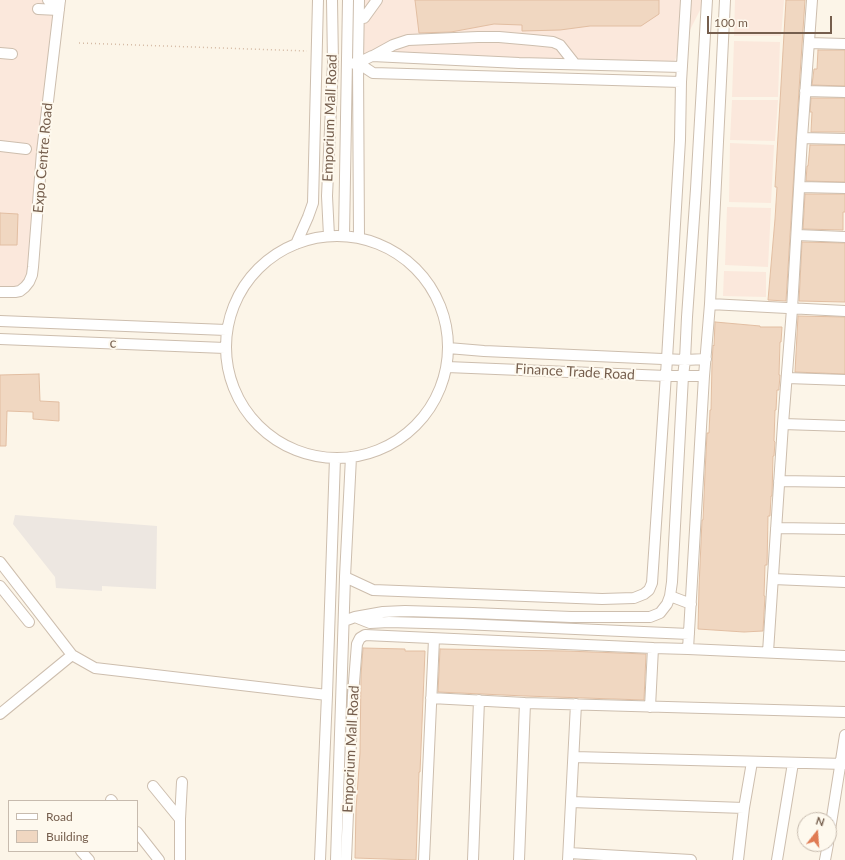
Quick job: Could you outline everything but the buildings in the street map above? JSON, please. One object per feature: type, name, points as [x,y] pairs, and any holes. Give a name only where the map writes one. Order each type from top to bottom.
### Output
[{"type":"street","points":[[48,0],[59,4]]},
{"type":"street","points":[[296,244],[313,202],[318,0]]},
{"type":"street","name":"Emporium Mall Road","points":[[329,236],[327,196],[333,62],[332,0]]},
{"type":"street","points":[[344,236],[348,0]]},
{"type":"street","points":[[360,0],[358,63],[360,238]]},
{"type":"street","points":[[359,18],[364,18],[377,0]]},
{"type":"street","points":[[345,576],[373,590],[602,599],[634,598],[649,590],[652,582],[666,376],[680,140],[681,82],[686,0]]},
{"type":"street","points":[[344,621],[355,617],[383,612],[405,611],[570,617],[644,617],[660,613],[667,604],[670,596],[678,482],[683,376],[696,197],[707,0]]},
{"type":"street","points":[[688,649],[704,376],[710,304],[725,0]]},
{"type":"street","points":[[768,652],[812,0]]},
{"type":"street","points":[[38,9],[59,4]]},
{"type":"street","name":"Expo Centre Road","points":[[0,292],[15,292],[20,290],[25,287],[32,275],[42,152],[59,4]]},
{"type":"street","points":[[346,64],[358,63],[393,45],[408,40],[478,37],[499,37],[553,42],[560,45],[575,64]]},
{"type":"street","points":[[809,43],[845,44]]},
{"type":"street","points":[[0,53],[12,54]]},
{"type":"street","points":[[372,56],[519,63],[682,67]]},
{"type":"street","points":[[358,63],[373,73],[681,82]]},
{"type":"street","points":[[703,74],[722,75]]},
{"type":"street","points":[[805,91],[845,92]]},
{"type":"street","points":[[802,138],[845,140]]},
{"type":"street","points":[[0,146],[26,149]]},
{"type":"street","points":[[800,187],[845,188]]},
{"type":"street","points":[[797,235],[845,237]]},
{"type":"street","points":[[329,236],[360,238],[384,246],[405,260],[423,278],[437,299],[445,323],[448,348],[447,367],[438,394],[423,417],[403,437],[378,450],[351,457],[335,458],[306,454],[280,443],[257,425],[240,402],[229,376],[225,348],[226,330],[234,302],[250,278],[270,257],[296,244],[329,236]]},
{"type":"street","points":[[710,304],[845,311]]},
{"type":"street","points":[[0,321],[226,330]]},
{"type":"street","name":"c","points":[[0,339],[225,348]]},
{"type":"street","points":[[448,348],[685,360],[706,359]]},
{"type":"street","name":"Finance Trade Road","points":[[447,367],[666,376],[704,376]]},
{"type":"street","points":[[787,378],[845,380]]},
{"type":"street","points":[[783,424],[845,426]]},
{"type":"street","points":[[336,860],[345,576],[351,457]]},
{"type":"street","points":[[320,860],[335,458]]},
{"type":"street","points":[[779,481],[845,482]]},
{"type":"street","points":[[776,528],[845,529]]},
{"type":"street","points":[[0,562],[72,655],[95,668],[327,695]]},
{"type":"street","points":[[773,579],[845,582]]},
{"type":"street","points":[[0,586],[29,622]]},
{"type":"street","points":[[670,596],[691,604]]},
{"type":"street","points":[[355,617],[370,623],[389,622],[462,624],[689,634]]},
{"type":"street","name":"Emporium Mall Road","points":[[346,860],[353,695],[357,644],[360,638],[365,635],[434,638]]},
{"type":"street","points":[[424,860],[434,638],[845,656]]},
{"type":"street","points":[[650,706],[653,648]]},
{"type":"street","points":[[0,714],[72,655]]},
{"type":"street","points":[[431,698],[525,703],[845,712]]},
{"type":"street","points":[[474,860],[479,700]]},
{"type":"street","points":[[519,860],[525,703]]},
{"type":"street","points":[[576,704],[569,856],[691,860]]},
{"type":"street","points":[[834,812],[843,764],[845,735]]},
{"type":"street","points":[[574,757],[843,764]]},
{"type":"street","points":[[738,860],[744,808],[752,762]]},
{"type":"street","points":[[777,860],[793,763]]},
{"type":"street","points":[[180,860],[182,782]]},
{"type":"street","points":[[153,786],[180,820]]},
{"type":"street","points":[[571,802],[744,808]]},
{"type":"street","points":[[138,833],[159,860]]},
{"type":"street","points":[[82,852],[88,860]]},
{"type":"path","points":[[79,43],[316,51]]},
{"type":"shaded area","points":[[0,0],[60,0],[33,267],[25,287],[0,292]]},
{"type":"shaded area","points":[[353,0],[705,0],[674,62],[357,56]]},
{"type":"shaded area","points":[[735,0],[784,0],[781,36],[734,36]]},
{"type":"shaded area","points":[[734,41],[780,42],[778,97],[732,97]]},
{"type":"shaded area","points":[[732,100],[778,100],[775,141],[730,140]]},
{"type":"shaded area","points":[[730,143],[774,145],[771,203],[729,202]]},
{"type":"shaded area","points":[[727,207],[771,208],[768,267],[725,265]]},
{"type":"shaded area","points":[[724,271],[766,272],[766,297],[723,296]]},
{"type":"shaded area","points":[[15,515],[157,526],[156,589],[102,586],[102,591],[56,588],[55,577],[13,524]]}]
